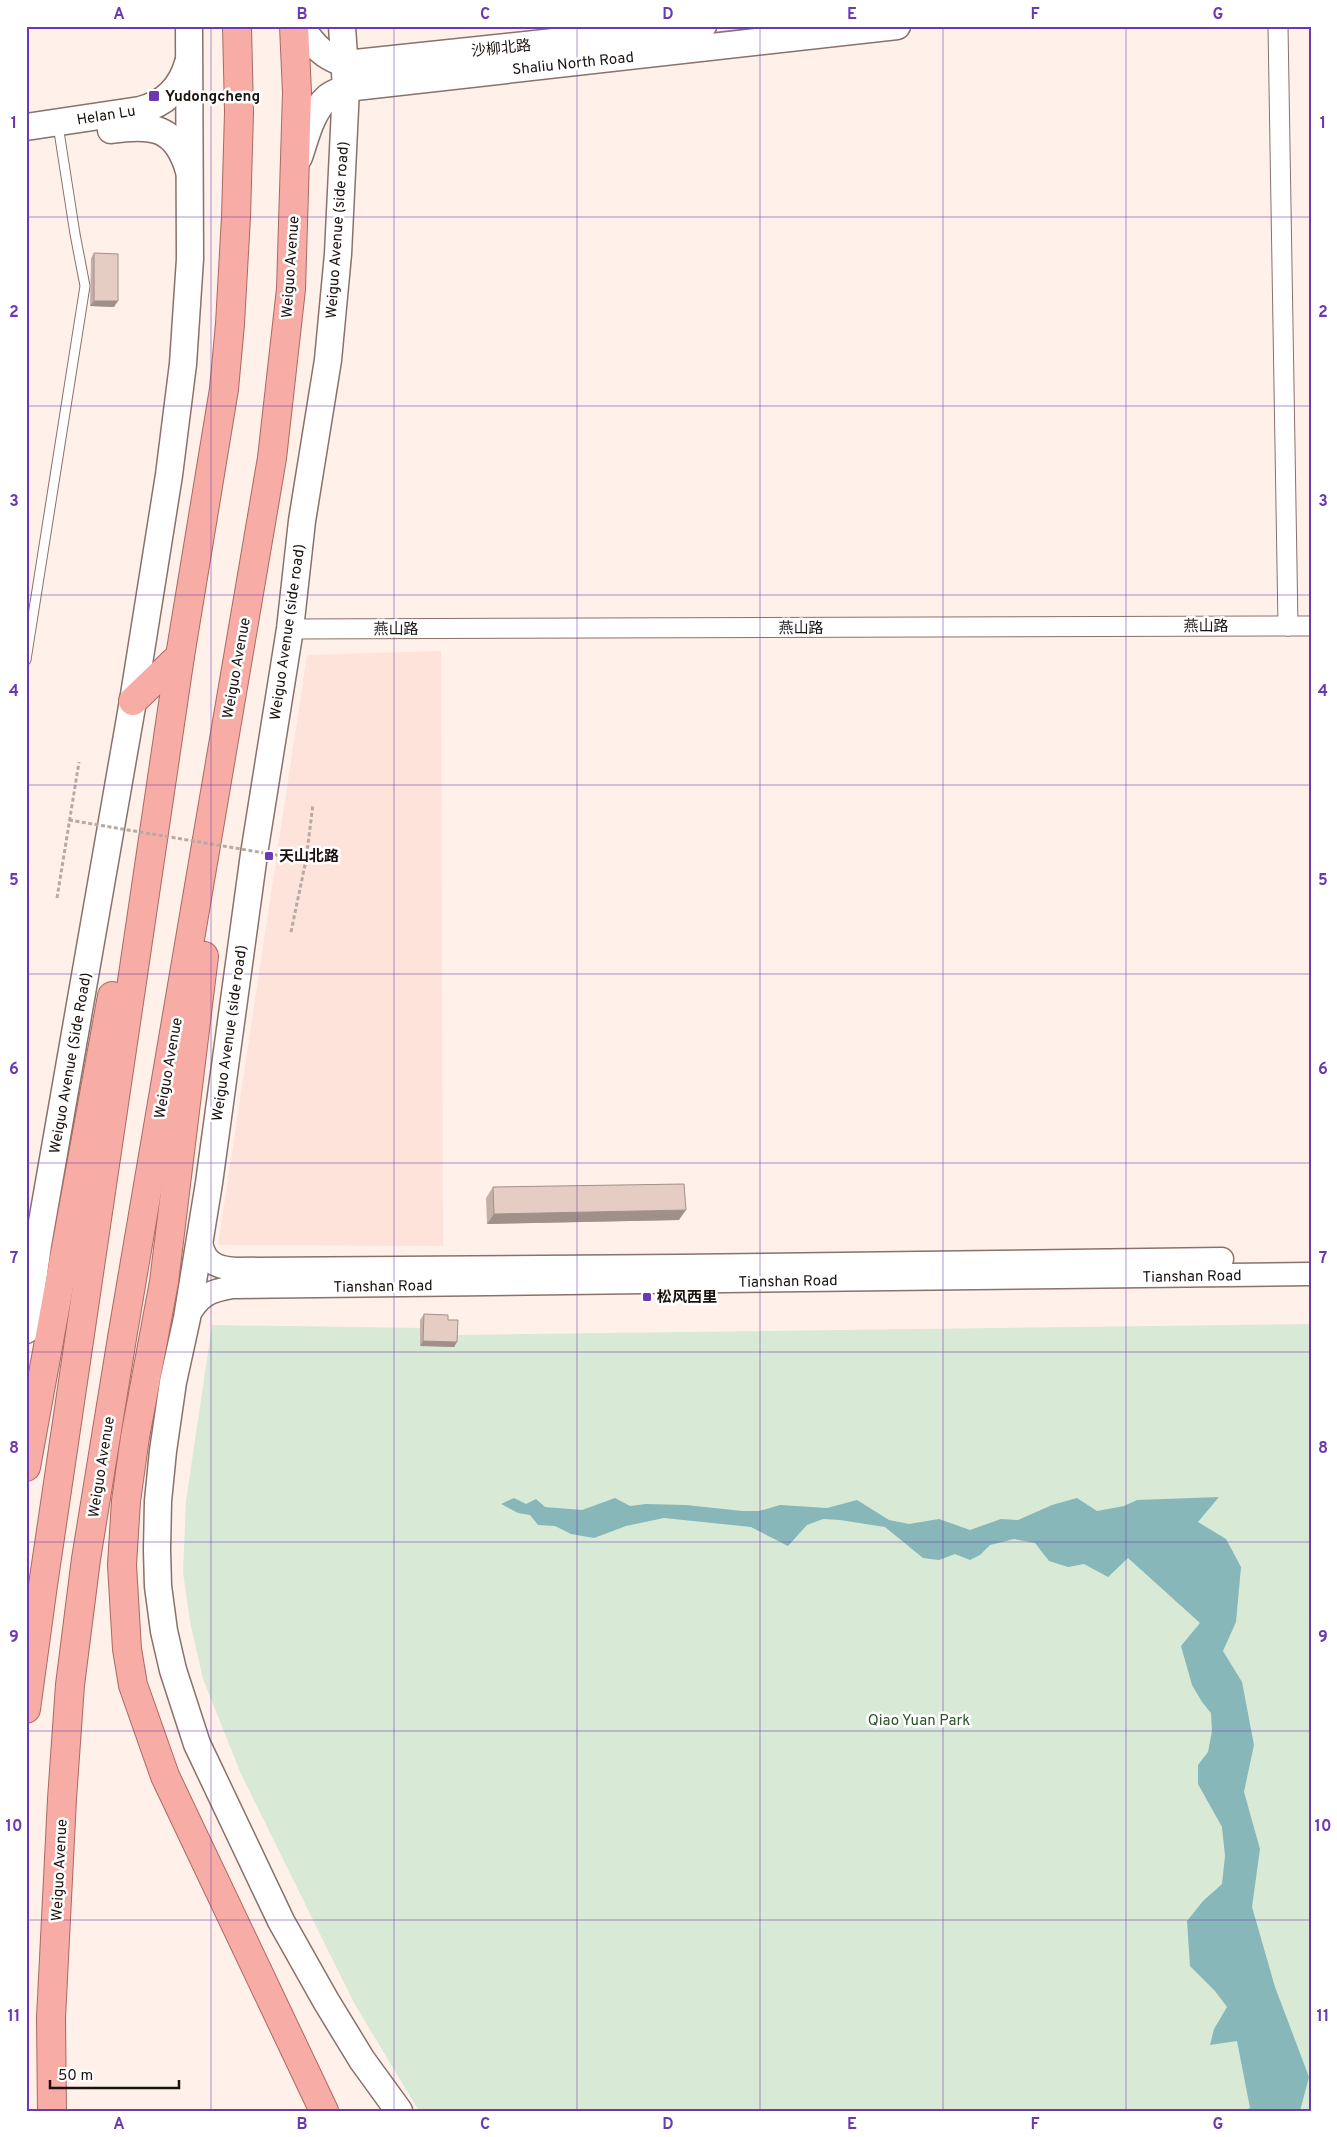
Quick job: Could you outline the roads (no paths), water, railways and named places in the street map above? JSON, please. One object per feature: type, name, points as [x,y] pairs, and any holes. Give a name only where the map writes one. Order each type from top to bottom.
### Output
[{"type":"highway","points":[[26,1708],[180,656],[224,389],[230,324],[239,112],[237,26]]},
{"type":"highway","name":"Weiguo Avenue","points":[[52,2111],[51,2018],[70,1685],[86,1560],[272,458],[291,290],[297,93],[303,30]]},
{"type":"highway","points":[[133,701],[180,656]]},
{"type":"highway","points":[[26,1467],[125,925],[180,656]]},
{"type":"highway","points":[[235,673],[195,1040],[165,1272],[126,1501],[122,1565],[127,1649],[133,1685],[146,1727],[165,1776],[324,2111]]},
{"type":"highway","points":[[281,2020],[345,2111]]},
{"type":"main road","name":"Weiguo Avenue (side road)","points":[[32,1253],[133,701],[169,475],[182,364],[190,259],[190,26]]},
{"type":"main road","name":"Weiguo Avenue (side road)","points":[[200,1235],[254,854],[290,629],[302,521],[328,360],[338,254],[342,158],[340,83],[342,26]]},
{"type":"main road","name":"沙柳北路","points":[[340,83],[703,26]]},
{"type":"main road","name":"Shaliu North Road","points":[[340,83],[897,26]]},
{"type":"main road","points":[[303,30],[318,50],[329,58],[340,83]]},
{"type":"main road","points":[[303,30],[340,83]]},
{"type":"main road","name":"Helan Lu","points":[[26,143],[59,130],[158,105],[170,96],[182,80],[189,58]]},
{"type":"main road","points":[[295,167],[310,125],[318,109],[340,83]]},
{"type":"main road","name":"Helan Lu","points":[[26,128],[59,130],[155,128],[162,132],[183,154],[191,176]]},
{"type":"main road","points":[[200,1235],[187,1318],[174,1382],[158,1502],[158,1586],[164,1631],[173,1670],[197,1744],[281,1921],[331,2010],[362,2060],[399,2111]]},
{"type":"main road","points":[[27,1325],[32,1253]]},
{"type":"street","points":[[1278,26],[1288,626]]},
{"type":"street","name":"燕山路","points":[[290,629],[1311,626]]},
{"type":"street","name":"Tianshan Road","points":[[200,1235],[203,1252],[207,1258],[220,1267],[236,1269],[680,1266],[1311,1258]]},
{"type":"street","name":"Tianshan Road","points":[[187,1318],[194,1306],[208,1293],[233,1288],[1311,1274]]},
{"type":"lane","points":[[26,660],[85,286],[59,130]]},
{"type":"water","points":[[1219,1497],[1198,1522],[1226,1539],[1241,1567],[1236,1622],[1223,1651],[1242,1682],[1254,1745],[1244,1792],[1260,1849],[1252,1907],[1275,1987],[1309,2077],[1300,2111],[1241,2111],[1250,2108],[1237,2041],[1210,2045],[1214,2029],[1227,2007],[1215,1991],[1190,1966],[1187,1921],[1203,1901],[1222,1884],[1225,1856],[1222,1827],[1198,1784],[1198,1765],[1208,1752],[1212,1731],[1211,1713],[1192,1685],[1181,1646],[1200,1623],[1128,1558],[1108,1577],[1084,1564],[1068,1567],[1049,1561],[1035,1543],[1014,1539],[990,1545],[980,1555],[970,1560],[955,1554],[939,1560],[923,1558],[885,1527],[823,1519],[807,1525],[788,1546],[751,1527],[664,1518],[626,1526],[594,1538],[571,1534],[555,1526],[538,1525],[530,1515],[518,1513],[501,1504],[514,1498],[526,1504],[536,1499],[545,1507],[582,1510],[615,1498],[630,1506],[646,1504],[686,1505],[759,1511],[780,1505],[827,1508],[857,1500],[889,1520],[909,1524],[939,1519],[970,1530],[1001,1519],[1018,1520],[1052,1505],[1077,1498],[1097,1511],[1124,1506],[1137,1500]]},
{"type":"place","name":"Yudongcheng","points":[[154,96]]},
{"type":"place","name":"天山北路","points":[[269,856]]},
{"type":"place","name":"松风西里","points":[[647,1297]]},
{"type":"park label","name":"Qiao Yuan Park","points":[[919,1720]]}]
